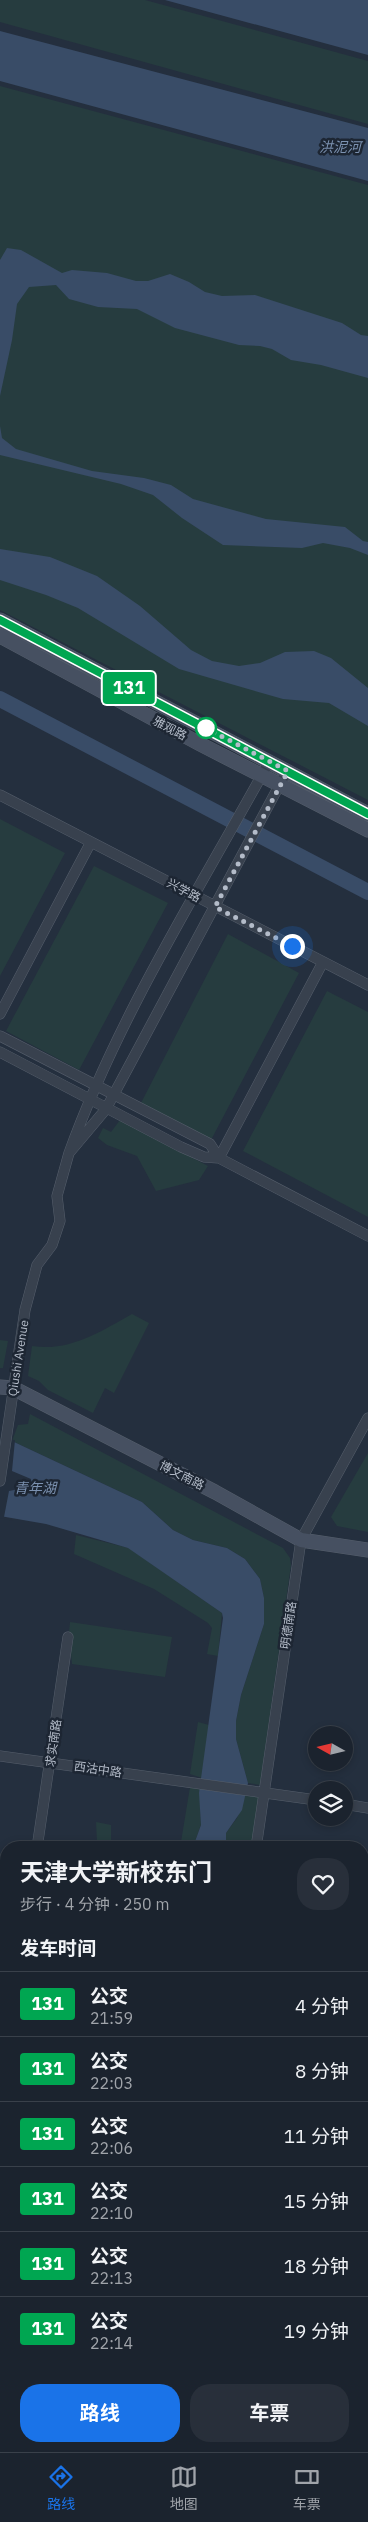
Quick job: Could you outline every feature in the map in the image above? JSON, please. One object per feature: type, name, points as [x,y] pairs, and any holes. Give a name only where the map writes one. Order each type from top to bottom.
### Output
[{"type":"main road","name":"雅观路","points":[[0,620],[368,814]]},
{"type":"main road","name":"雅观路","points":[[0,636],[261,776],[368,830]]},
{"type":"main road","name":"博文南路","points":[[7,1388],[214,1492],[301,1540],[368,1550]]},
{"type":"street","name":"Qiushi Avenue","points":[[0,1481],[6,1435],[7,1388],[25,1310],[37,1265],[52,1245],[60,1221],[57,1196],[69,1153],[88,1100],[193,895],[223,846],[269,762]]},
{"type":"street","points":[[69,1153],[106,1108],[288,771]]},
{"type":"street","name":"兴学路","points":[[0,795],[368,985]]},
{"type":"street","points":[[0,1014],[91,842]]},
{"type":"street","points":[[219,1158],[323,962]]},
{"type":"street","points":[[0,1036],[210,1144],[219,1158]]},
{"type":"street","points":[[0,1052],[88,1100],[181,1147],[204,1157],[219,1158],[368,1236]]},
{"type":"street","name":"明德南路","points":[[257,1841],[301,1540],[368,1418]]},
{"type":"street","name":"求实南路","points":[[38,1841],[68,1638]]},
{"type":"street","name":"西沽中路","points":[[0,1756],[308,1799]]},
{"type":"street","points":[[353,1806],[368,1808]]},
{"type":"green space","points":[[0,0],[145,0],[368,61],[368,124],[0,22]]},
{"type":"green space","points":[[0,86],[368,185],[368,800],[0,610]]},
{"type":"green space","points":[[0,819],[65,853],[0,976]]},
{"type":"green space","points":[[94,866],[168,903],[79,1070],[6,1031]]},
{"type":"green space","points":[[228,934],[299,973],[211,1140],[141,1103]]},
{"type":"green space","points":[[327,991],[368,1012],[368,1217],[243,1151]]},
{"type":"green space","points":[[120,1120],[208,1166],[199,1180],[156,1191],[137,1156],[107,1145],[98,1138],[103,1128],[111,1132]]},
{"type":"green space","points":[[132,1314],[149,1323],[114,1393],[105,1388],[93,1413],[48,1390],[39,1381],[28,1376],[32,1346],[59,1346],[84,1339]]},
{"type":"green space","points":[[0,1340],[8,1341],[3,1368],[0,1368]]},
{"type":"green space","points":[[30,1414],[283,1548],[290,1558],[291,1565],[260,1785],[248,1783],[236,1739],[236,1721],[241,1695],[264,1624],[264,1598],[260,1579],[245,1559],[227,1548],[193,1540],[173,1530],[142,1502],[12,1441],[18,1425],[28,1424]]},
{"type":"green space","points":[[368,1453],[368,1532],[337,1526],[331,1517]]},
{"type":"green space","points":[[76,1535],[129,1548],[222,1613],[218,1656],[207,1654],[212,1628],[208,1623],[154,1589],[74,1554]]},
{"type":"green space","points":[[70,1622],[172,1637],[165,1677],[72,1664],[69,1633]]},
{"type":"green space","points":[[198,1722],[209,1725],[202,1778],[190,1774]]},
{"type":"green space","points":[[190,1787],[200,1789],[201,1825],[195,1841],[181,1841]]},
{"type":"green space","points":[[246,1793],[260,1795],[253,1841],[226,1841],[226,1833],[237,1818]]},
{"type":"green space","points":[[96,1822],[111,1825],[111,1841],[97,1841]]},
{"type":"water","points":[[165,0],[368,0],[368,55]]},
{"type":"water","name":"洪泥河","points":[[0,31],[368,128],[368,181],[0,81]]},
{"type":"water","points":[[7,248],[21,250],[62,273],[72,270],[107,273],[136,281],[148,281],[170,274],[189,282],[205,292],[222,296],[255,295],[342,323],[361,335],[368,336],[368,378],[321,365],[291,360],[272,349],[260,346],[239,345],[175,328],[137,309],[98,307],[69,299],[56,285],[29,287],[17,304],[12,340],[0,396],[0,260]]},
{"type":"water","points":[[0,426],[2,438],[16,449],[92,471],[144,478],[171,485],[193,499],[266,519],[345,527],[363,541],[368,542],[368,555],[350,548],[323,543],[302,548],[223,545],[182,518],[153,495],[121,484],[0,455]]},
{"type":"water","points":[[0,549],[50,557],[97,576],[140,606],[191,650],[212,661],[239,666],[260,663],[285,652],[314,651],[331,658],[368,688],[368,726],[329,703],[283,699],[179,669],[78,608],[0,580]]},
{"type":"water","name":"青年湖","points":[[12,1441],[142,1502],[173,1530],[193,1540],[227,1548],[245,1559],[260,1579],[264,1598],[264,1624],[241,1695],[236,1721],[236,1739],[248,1783],[242,1810],[226,1833],[226,1841],[195,1841],[201,1825],[199,1793],[223,1618],[222,1613],[128,1548],[46,1524],[0,1516],[0,1442]]},
{"type":"pier","points":[[0,1439],[15,1440],[12,1471],[31,1479],[30,1487],[9,1491],[4,1517],[14,1521],[0,1518]]},
{"type":"waterway","points":[[0,699],[368,892]]},
{"type":"bus line","name":"131","points":[[0,620],[368,814]]},
{"type":"route","points":[[206,728],[202,726],[288,771],[215,907],[292,946]]}]
